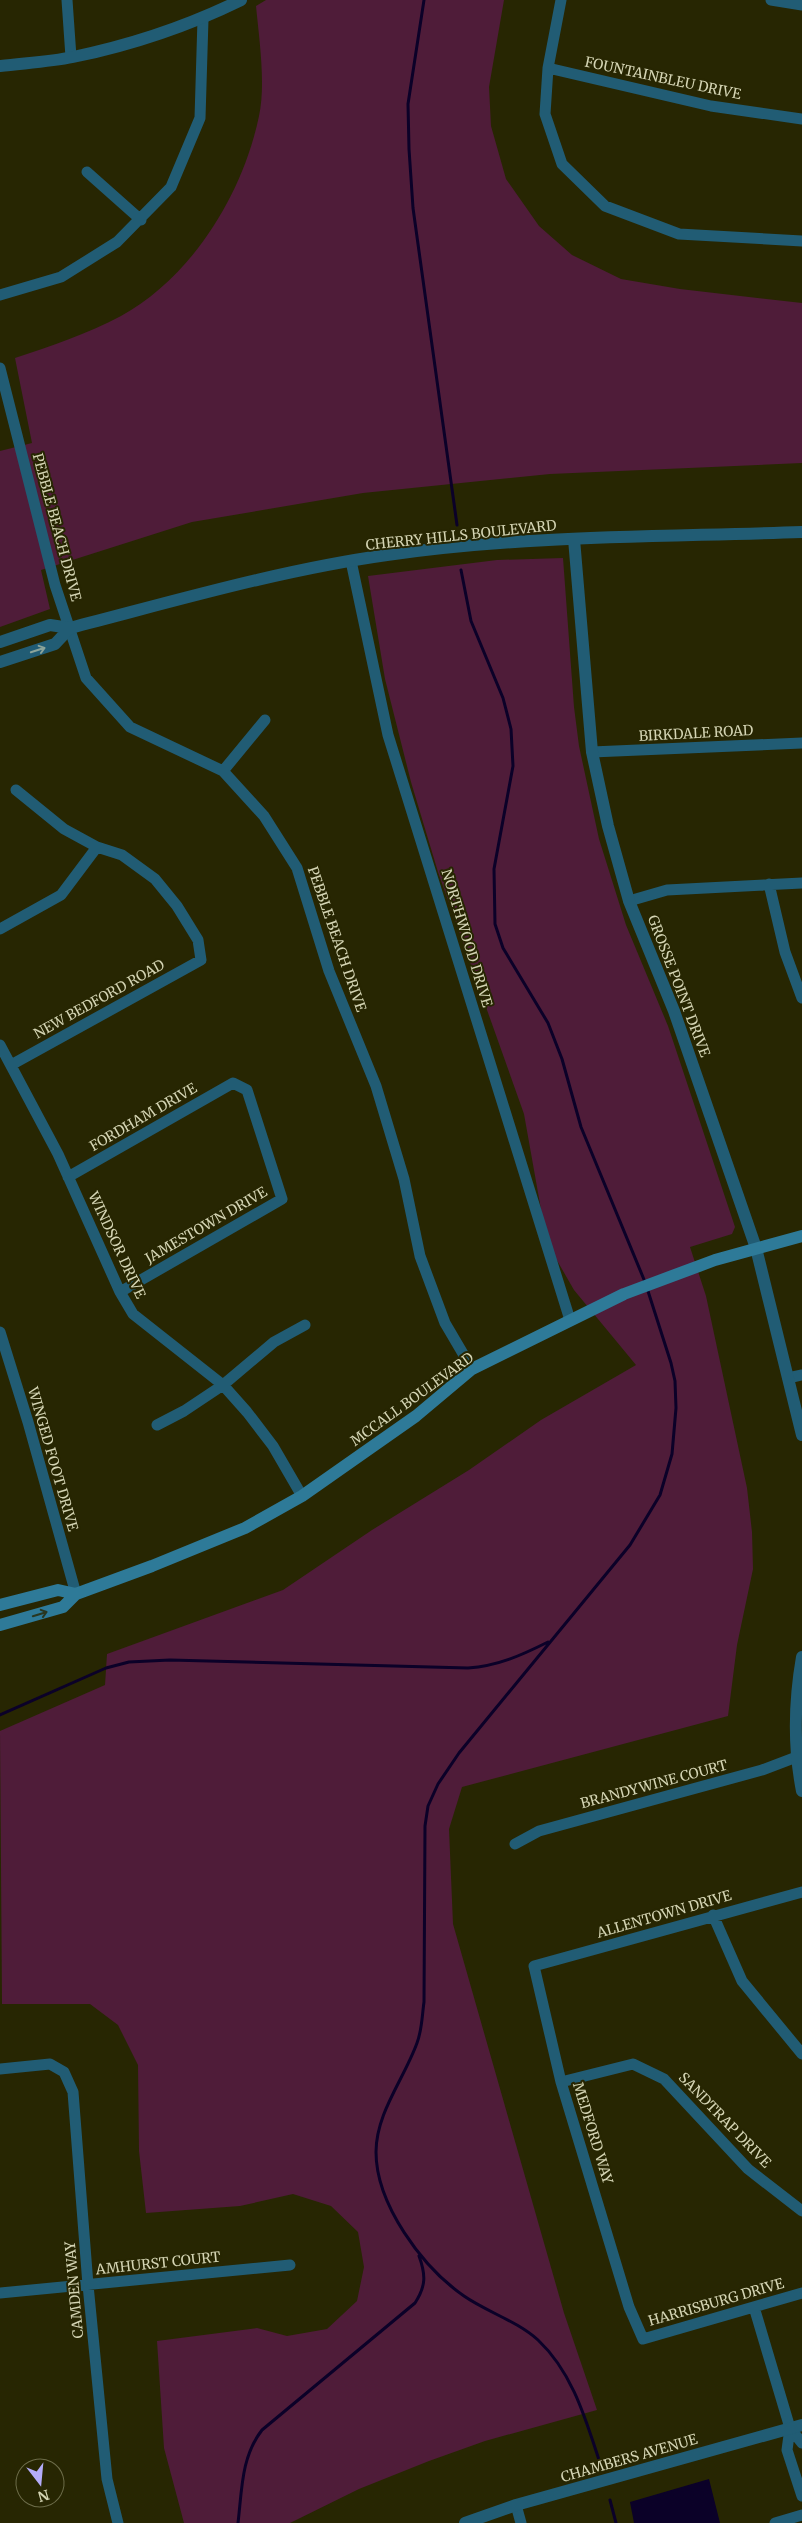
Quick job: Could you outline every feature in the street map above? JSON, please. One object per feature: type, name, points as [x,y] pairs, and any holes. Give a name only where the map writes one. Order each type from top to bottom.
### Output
[{"type":"main road","name":"MCCALL BOULEVARD","points":[[0,1625],[63,1607],[76,1594],[245,1528],[302,1496],[416,1416],[472,1369],[570,1320],[624,1294],[674,1274],[756,1248],[802,1236]]},
{"type":"main road","name":"MCCALL BOULEVARD","points":[[0,1605],[58,1590],[76,1594]]},
{"type":"street","points":[[67,0],[71,58]]},
{"type":"street","points":[[0,66],[71,58],[134,41],[203,19],[241,0]]},
{"type":"street","points":[[561,0],[548,68],[546,114],[562,164],[605,206],[680,234],[802,241]]},
{"type":"street","points":[[771,0],[802,5]]},
{"type":"street","points":[[0,295],[61,277],[117,242],[141,220],[171,187],[200,118],[203,19]]},
{"type":"street","name":"FOUNTAINBLEU DRIVE","points":[[548,68],[711,106],[802,119]]},
{"type":"street","points":[[87,172],[141,220]]},
{"type":"street","name":"PEBBLE BEACH DRIVE","points":[[0,368],[55,585],[86,678],[130,727],[223,771],[264,816],[297,868],[329,971],[376,1086],[404,1179],[420,1256],[445,1323],[472,1369]]},
{"type":"street","name":"CHERRY HILLS BOULEVARD","points":[[0,642],[50,625],[70,628],[220,589],[387,555],[470,546],[574,539],[802,532]]},
{"type":"street","name":"GROSSE POINT DRIVE","points":[[574,539],[592,752],[602,802],[629,901],[674,1011],[756,1248],[802,1435]]},
{"type":"street","name":"NORTHWOOD DRIVE","points":[[351,561],[388,735],[570,1320]]},
{"type":"street","name":"CHERRY HILLS BOULEVARD","points":[[0,662],[55,644],[70,628]]},
{"type":"street","points":[[223,771],[265,720]]},
{"type":"street","name":"BIRKDALE ROAD","points":[[592,752],[802,743]]},
{"type":"street","points":[[0,929],[61,895],[97,847],[64,829],[16,790]]},
{"type":"street","name":"NEW BEDFORD ROAD","points":[[11,1065],[201,960],[198,940],[178,906],[155,879],[122,855],[97,847]]},
{"type":"street","points":[[629,901],[667,890],[802,883]]},
{"type":"street","points":[[770,884],[785,952],[802,998]]},
{"type":"street","name":"WINDSOR DRIVE","points":[[0,1045],[68,1177],[120,1292],[133,1314],[223,1386],[247,1412],[273,1446],[302,1496]]},
{"type":"street","name":"FORDHAM DRIVE","points":[[68,1177],[233,1083],[247,1090],[282,1199]]},
{"type":"street","name":"JAMESTOWN DRIVE","points":[[120,1292],[282,1199]]},
{"type":"street","points":[[156,1425],[184,1411],[223,1386],[274,1342],[305,1325]]},
{"type":"street","name":"WINGED FOOT DRIVE","points":[[0,1332],[29,1424],[76,1594]]},
{"type":"street","points":[[788,1378],[802,1375]]},
{"type":"street","points":[[802,1657],[795,1697],[802,1791]]},
{"type":"street","name":"BRANDYWINE COURT","points":[[515,1844],[540,1831],[762,1770],[799,1756]]},
{"type":"street","name":"ALLENTOWN DRIVE","points":[[534,1966],[802,1892]]},
{"type":"street","points":[[713,1916],[742,1981],[802,2054]]},
{"type":"street","name":"MEDFORD WAY","points":[[534,1966],[561,2082],[629,2307]]},
{"type":"street","name":"CAMDEN WAY","points":[[0,2069],[50,2064],[64,2072],[73,2092],[88,2285],[107,2479],[118,2523]]},
{"type":"street","name":"SANDTRAP DRIVE","points":[[561,2082],[633,2064],[664,2079],[748,2169],[802,2211]]},
{"type":"street","name":"AMHURST COURT","points":[[0,2293],[290,2265]]},
{"type":"street","name":"HARRISBURG DRIVE","points":[[629,2307],[643,2339],[802,2293]]},
{"type":"street","points":[[754,2307],[802,2443]]},
{"type":"street","points":[[796,2426],[787,2450],[800,2480],[802,2496]]},
{"type":"street","name":"CHAMBERS AVENUE","points":[[465,2523],[587,2485],[796,2426]]},
{"type":"street","points":[[516,2506],[521,2523]]},
{"type":"street","points":[[775,2523],[802,2515]]},
{"type":"shaded area","points":[[266,0],[504,0],[489,87],[491,126],[506,179],[539,226],[572,255],[621,279],[680,289],[802,303],[802,463],[550,474],[363,493],[192,522],[41,570],[50,609],[0,627],[0,451],[32,443],[15,358],[55,344],[121,316],[147,299],[170,279],[192,256],[211,231],[241,175],[259,116],[262,76],[256,6]]},
{"type":"shaded area","points":[[563,558],[574,707],[579,746],[599,839],[626,925],[668,1026],[735,1227],[732,1234],[690,1247],[706,1296],[747,1488],[752,1532],[753,1569],[737,1645],[728,1716],[462,1787],[449,1829],[453,1924],[564,2313],[597,2410],[485,2441],[429,2461],[359,2489],[290,2523],[184,2523],[164,2448],[157,2341],[257,2328],[287,2336],[327,2329],[357,2301],[364,2267],[358,2232],[331,2206],[293,2194],[240,2206],[146,2213],[139,2151],[138,2065],[118,2025],[90,2004],[2,2004],[0,1731],[105,1685],[107,1654],[283,1590],[372,1530],[469,1470],[541,1420],[636,1365],[574,1290],[547,1243],[524,1114],[438,872],[411,782],[385,679],[368,576],[497,560]]},
{"type":"shaded area","points":[[709,2479],[720,2523],[634,2523],[630,2502]]},
{"type":"waterway","points":[[424,0],[408,104],[409,149],[413,208],[457,525]]},
{"type":"waterway","points":[[461,570],[471,621],[503,698],[511,729],[513,766],[494,869],[495,924],[503,948],[548,1023],[562,1059],[581,1127],[645,1282]]},
{"type":"waterway","points":[[599,2460],[576,2396],[560,2366],[550,2353],[530,2333],[482,2307],[448,2284],[433,2269],[404,2233],[384,2192],[378,2172],[376,2152],[377,2138],[386,2110],[412,2056],[421,2028],[424,2002],[425,1826],[428,1806],[438,1784],[459,1753],[630,1545],[660,1495],[672,1454],[676,1408],[675,1381],[647,1288]]},
{"type":"waterway","points":[[0,1715],[106,1668],[129,1662],[170,1660],[468,1668],[490,1665],[510,1659],[548,1642]]},
{"type":"waterway","points":[[238,2523],[246,2463],[255,2440],[262,2430],[415,2303],[424,2280],[419,2256]]},
{"type":"waterway","points":[[610,2500],[616,2523]]}]
